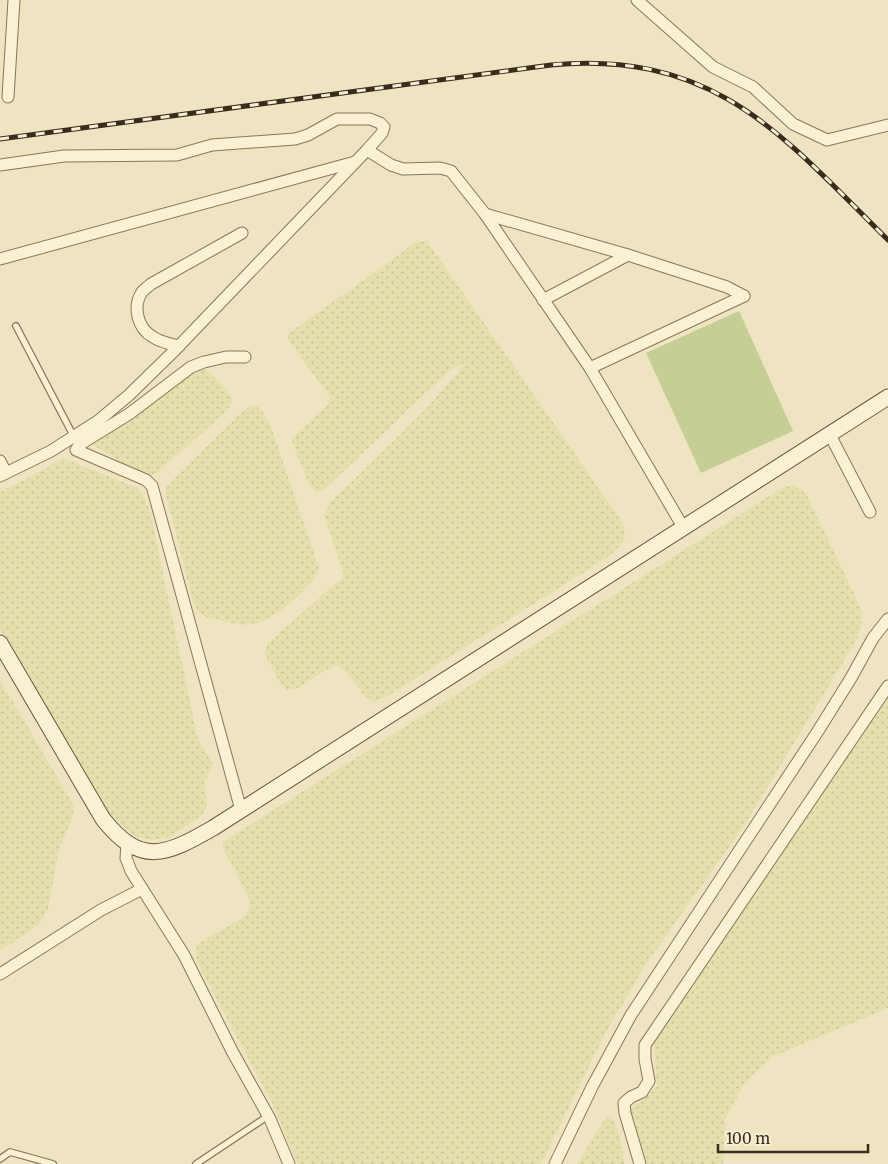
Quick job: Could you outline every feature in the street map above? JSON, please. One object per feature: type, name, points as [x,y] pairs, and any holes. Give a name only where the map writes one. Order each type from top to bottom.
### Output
[{"type":"main road","points":[[0,643],[103,819],[115,834],[127,844],[142,850],[158,852],[173,849],[241,810],[888,397]]},
{"type":"street","points":[[8,97],[14,0]]},
{"type":"street","points":[[637,0],[713,68],[753,87],[793,124],[828,140],[888,125]]},
{"type":"street","points":[[0,165],[64,156],[176,154],[212,145],[295,138],[308,135],[337,118],[370,119],[380,122],[384,127],[382,133],[356,162],[179,346],[129,395],[98,421],[51,451],[3,475],[0,461]]},
{"type":"street","points":[[367,150],[391,165],[403,168],[440,168],[451,171],[485,214],[590,368],[683,527]]},
{"type":"street","points":[[0,259],[356,162]]},
{"type":"street","points":[[485,214],[628,255],[727,287],[744,296],[590,368]]},
{"type":"street","points":[[179,346],[153,338],[145,331],[138,320],[138,305],[142,293],[151,284],[242,232]]},
{"type":"street","points":[[543,300],[628,255]]},
{"type":"street","points":[[241,810],[152,486],[146,480],[76,450],[78,445],[112,426],[191,367],[226,357],[245,357]]},
{"type":"street","points":[[830,435],[870,512]]},
{"type":"street","points":[[555,1164],[592,1087],[631,1015],[802,756],[851,678],[873,638],[888,619]]},
{"type":"street","points":[[640,1164],[625,1113],[624,1103],[642,1092],[649,1081],[645,1059],[645,1045],[888,686]]},
{"type":"street","points":[[127,844],[126,858],[131,871],[184,955],[232,1051],[268,1116],[289,1164]]},
{"type":"street","points":[[0,974],[101,910],[142,889]]},
{"type":"lane","points":[[16,326],[74,437]]},
{"type":"lane","points":[[196,1164],[268,1116]]},
{"type":"lane","points":[[0,1159],[10,1152],[54,1164]]},
{"type":"shaded area","points":[[427,241],[618,516],[624,527],[625,538],[608,557],[386,697],[373,702],[365,696],[343,669],[336,666],[324,671],[296,689],[286,690],[279,681],[265,654],[267,644],[344,576],[324,515],[330,503],[423,412],[467,362],[450,370],[325,489],[317,493],[309,485],[291,439],[326,407],[330,397],[288,340],[288,334],[415,243]]},
{"type":"shaded area","points":[[203,368],[210,372],[227,390],[232,398],[231,405],[157,473],[147,477],[93,445],[96,437],[128,422],[181,378],[192,371]]},
{"type":"shaded area","points":[[252,405],[261,409],[271,427],[319,568],[314,580],[279,612],[262,622],[243,625],[207,618],[198,611],[193,601],[165,490],[242,412]]},
{"type":"shaded area","points":[[62,458],[138,488],[144,496],[150,511],[198,740],[213,764],[205,782],[207,806],[202,815],[170,837],[153,840],[136,837],[110,815],[0,629],[0,492],[47,468]]},
{"type":"shaded area","points":[[793,485],[806,493],[862,611],[862,624],[857,639],[744,826],[648,961],[607,1030],[541,1164],[298,1164],[272,1103],[199,966],[195,952],[199,943],[244,917],[249,909],[249,899],[223,848],[223,842],[782,488]]},
{"type":"shaded area","points":[[0,680],[74,806],[72,818],[59,849],[48,909],[40,923],[0,951]]},
{"type":"shaded area","points":[[888,689],[888,1008],[772,1057],[744,1084],[725,1120],[723,1164],[646,1164],[630,1109],[657,1086],[654,1043]]},
{"type":"shaded area","points":[[606,1117],[613,1120],[620,1136],[624,1164],[577,1164]]},
{"type":"green space","points":[[739,311],[793,431],[701,473],[646,353]]},
{"type":"railway","points":[[0,139],[551,65],[608,64],[658,71],[702,86],[741,108],[778,135],[814,166],[888,240]]}]
